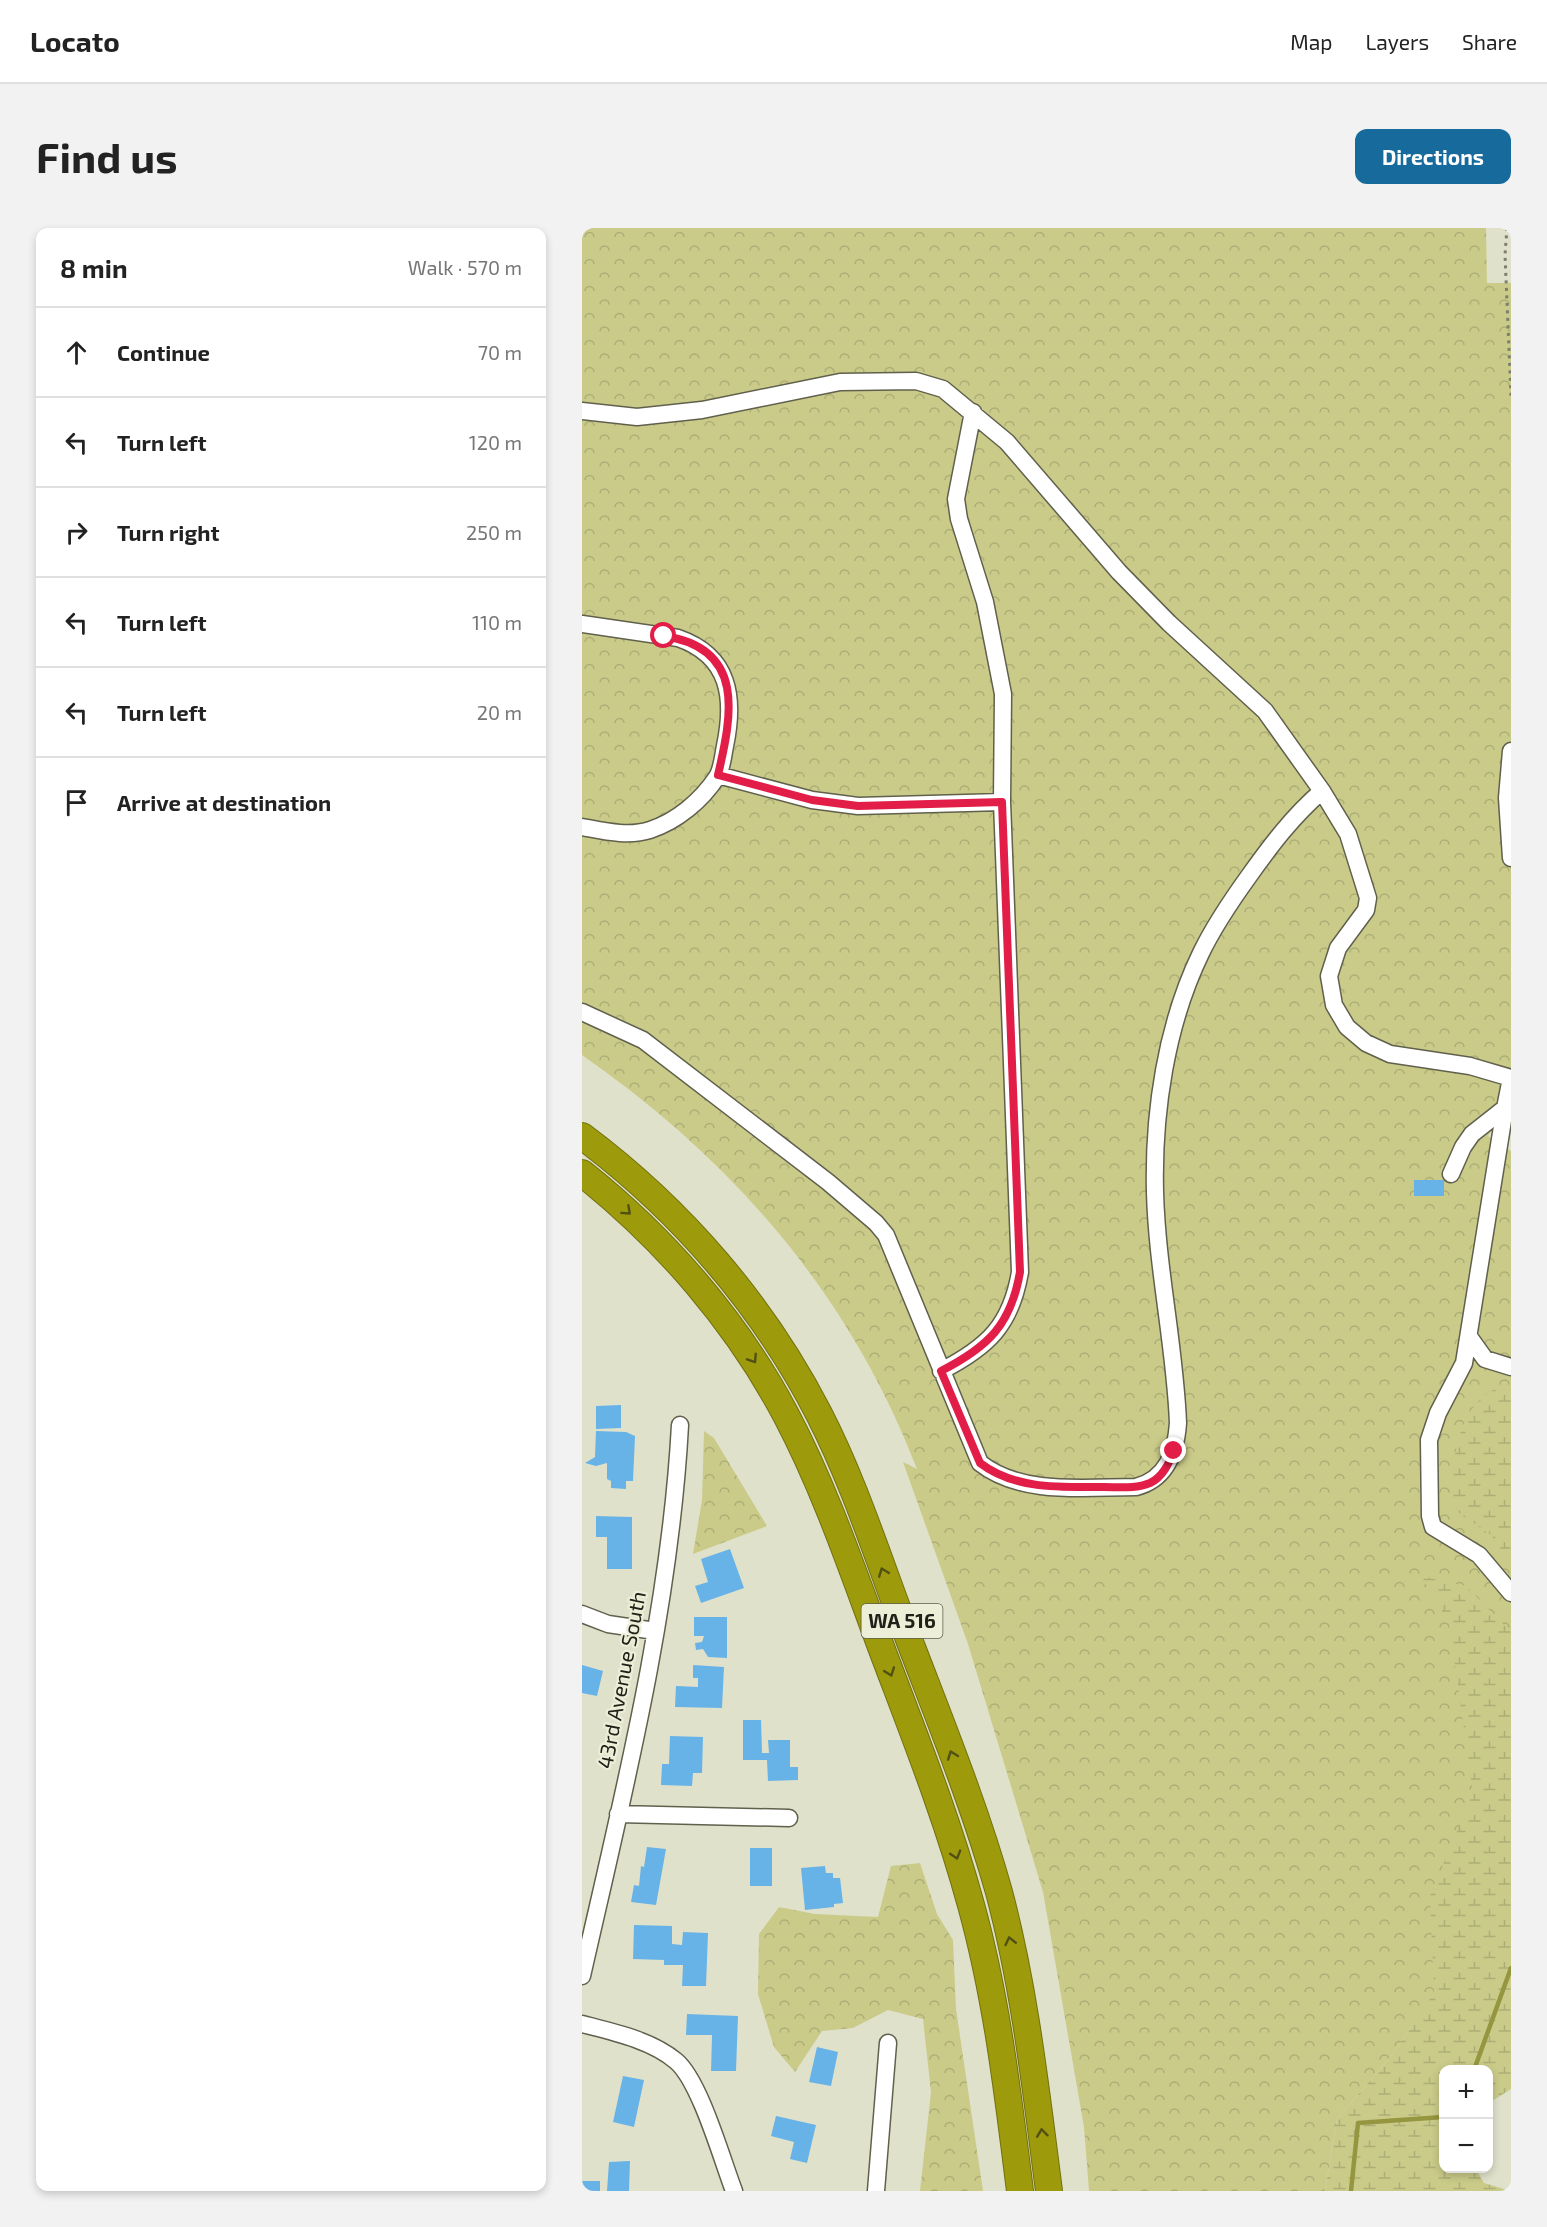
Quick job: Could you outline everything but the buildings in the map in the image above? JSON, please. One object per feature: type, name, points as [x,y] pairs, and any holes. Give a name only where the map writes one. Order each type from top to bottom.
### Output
[{"type":"highway","name":"WA 516","points":[[582,1136],[668,1209],[724,1270],[793,1367],[832,1444],[925,1682],[985,1846],[999,1893],[1014,1956],[1031,2054],[1049,2191]]},
{"type":"highway","name":"WA 516","points":[[582,1173],[645,1228],[710,1300],[771,1389],[810,1463],[941,1809],[971,1905],[987,1971],[1002,2052],[1020,2191]]},
{"type":"street","points":[[582,411],[637,417],[702,410],[840,382],[916,381],[943,389],[1007,442],[1119,572],[1169,623],[1265,711],[1323,791],[1348,834],[1368,898],[1366,910],[1338,948],[1333,960],[1330,991],[1338,1016],[1355,1036],[1390,1054],[1470,1066],[1511,1078],[1470,1338],[1461,1372],[1438,1413],[1429,1440],[1430,1522],[1438,1531],[1479,1555],[1511,1593]]},
{"type":"street","points":[[941,1371],[970,1356],[1006,1320],[1017,1292],[1020,1272],[1002,802],[1003,694],[985,602],[959,519],[956,499],[973,412]]},
{"type":"street","points":[[582,624],[678,638],[690,642],[710,657],[722,672],[728,687],[730,704],[729,726],[718,775],[695,803],[673,819],[649,831],[629,834],[582,827]]},
{"type":"street","points":[[1511,751],[1507,798],[1511,858]]},
{"type":"street","points":[[718,775],[812,800],[858,806],[1002,802]]},
{"type":"street","points":[[582,1012],[643,1040],[828,1182],[876,1223],[886,1236],[980,1463],[990,1471],[1011,1479],[1047,1487],[1136,1487],[1156,1479],[1168,1463],[1177,1439],[1178,1414],[1155,1194],[1155,1148],[1167,1056],[1187,985],[1222,914],[1268,849],[1299,811],[1323,791]]},
{"type":"street","points":[[1451,1174],[1463,1147],[1472,1134],[1505,1108]]},
{"type":"street","points":[[1470,1338],[1485,1359],[1511,1367]]},
{"type":"street","name":"43rd Avenue South","points":[[582,1976],[655,1630],[676,1503],[680,1425]]},
{"type":"street","points":[[582,1614],[608,1624],[655,1630]]},
{"type":"street","points":[[618,1814],[789,1818]]},
{"type":"street","points":[[582,2024],[632,2039],[678,2062],[699,2099],[734,2191]]},
{"type":"street","points":[[876,2191],[888,2043]]},
{"type":"path","points":[[1507,228],[1505,255],[1511,396]]},
{"type":"green space","points":[[582,228],[1486,228],[1487,283],[1511,283],[1511,1101],[1488,1136],[1511,1151],[1511,2028],[1411,2027],[1392,2055],[1337,2119],[1325,2191],[1089,2191],[1084,2127],[1043,1892],[968,1644],[903,1462],[917,1469],[890,1406],[858,1346],[822,1289],[781,1236],[737,1187],[689,1140],[637,1096],[582,1055]]},
{"type":"green space","points":[[1500,1387],[1511,1387],[1511,1563],[1491,1535],[1460,1514],[1452,1503],[1455,1452],[1466,1420],[1474,1406],[1486,1395]]},
{"type":"green space","points":[[704,1431],[714,1438],[767,1526],[693,1554],[702,1500]]},
{"type":"green space","points":[[1421,1576],[1466,1586],[1511,1632],[1511,2089],[1493,2100],[1493,2065],[1439,2065],[1439,2173],[1478,2173],[1484,2183],[1511,2191],[1325,2191],[1337,2119],[1392,2055],[1434,1993],[1430,1896],[1473,1793],[1449,1623]]},
{"type":"green space","points":[[920,1863],[937,1914],[953,1940],[956,2009],[983,2191],[920,2191],[931,2092],[923,2019],[888,2010],[853,2028],[822,2031],[795,2072],[774,2047],[758,1994],[759,1934],[779,1907],[815,1914],[878,1917],[891,1866]]},
{"type":"waterway","points":[[1476,2065],[1511,1968]]},
{"type":"waterway","points":[[1351,2191],[1358,2123],[1439,2117]]},
{"type":"route","points":[[664,636],[690,642],[702,649],[722,672],[728,687],[729,726],[718,775],[835,804],[858,806],[1002,802],[1020,1272],[1017,1292],[1006,1320],[986,1343],[970,1356],[941,1371],[980,1463],[990,1471],[1011,1479],[1047,1487],[1136,1487],[1149,1484],[1156,1479],[1162,1473],[1174,1451]]}]
